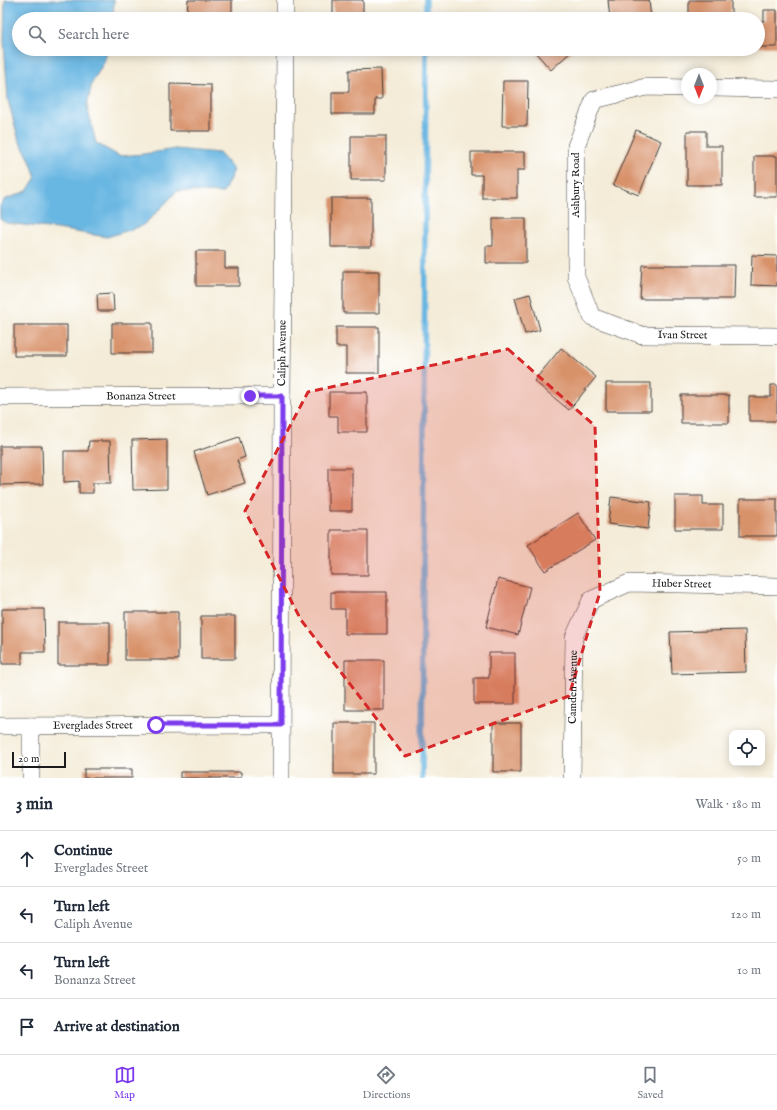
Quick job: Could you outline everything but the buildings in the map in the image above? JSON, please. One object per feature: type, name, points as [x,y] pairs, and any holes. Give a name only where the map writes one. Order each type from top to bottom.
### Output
[{"type":"street","points":[[285,0],[285,12]]},
{"type":"street","name":"Caliph Avenue","points":[[281,778],[284,56]]},
{"type":"street","name":"Ashbury Road","points":[[592,317],[576,277],[576,146],[594,100],[646,88],[681,88]]},
{"type":"street","points":[[717,88],[777,89]]},
{"type":"street","name":"Ivan Street","points":[[592,317],[642,335],[777,336]]},
{"type":"street","name":"Bonanza Street","points":[[0,397],[282,396]]},
{"type":"street","name":"Huber Street","points":[[591,600],[630,583],[777,586]]},
{"type":"street","name":"Camden Avenue","points":[[572,778],[574,637],[591,600]]},
{"type":"street","name":"Everglades Street","points":[[0,726],[281,725]]},
{"type":"street","points":[[31,726],[31,778]]},
{"type":"highlighted area","points":[[508,349],[595,426],[600,592],[569,696],[405,756],[301,620],[245,511],[308,392]]},
{"type":"water","points":[[5,0],[114,0],[113,12],[12,12],[12,56],[106,56],[92,83],[87,106],[96,143],[119,156],[175,149],[219,153],[234,170],[223,193],[177,191],[142,226],[107,237],[6,223],[0,219],[0,206],[4,200],[27,191],[36,177],[29,158],[19,141],[8,100],[4,41]]},
{"type":"waterway","points":[[426,0],[426,12]]},
{"type":"waterway","points":[[422,778],[426,56]]},
{"type":"route","points":[[156,725],[281,725],[282,396],[250,396]]}]
